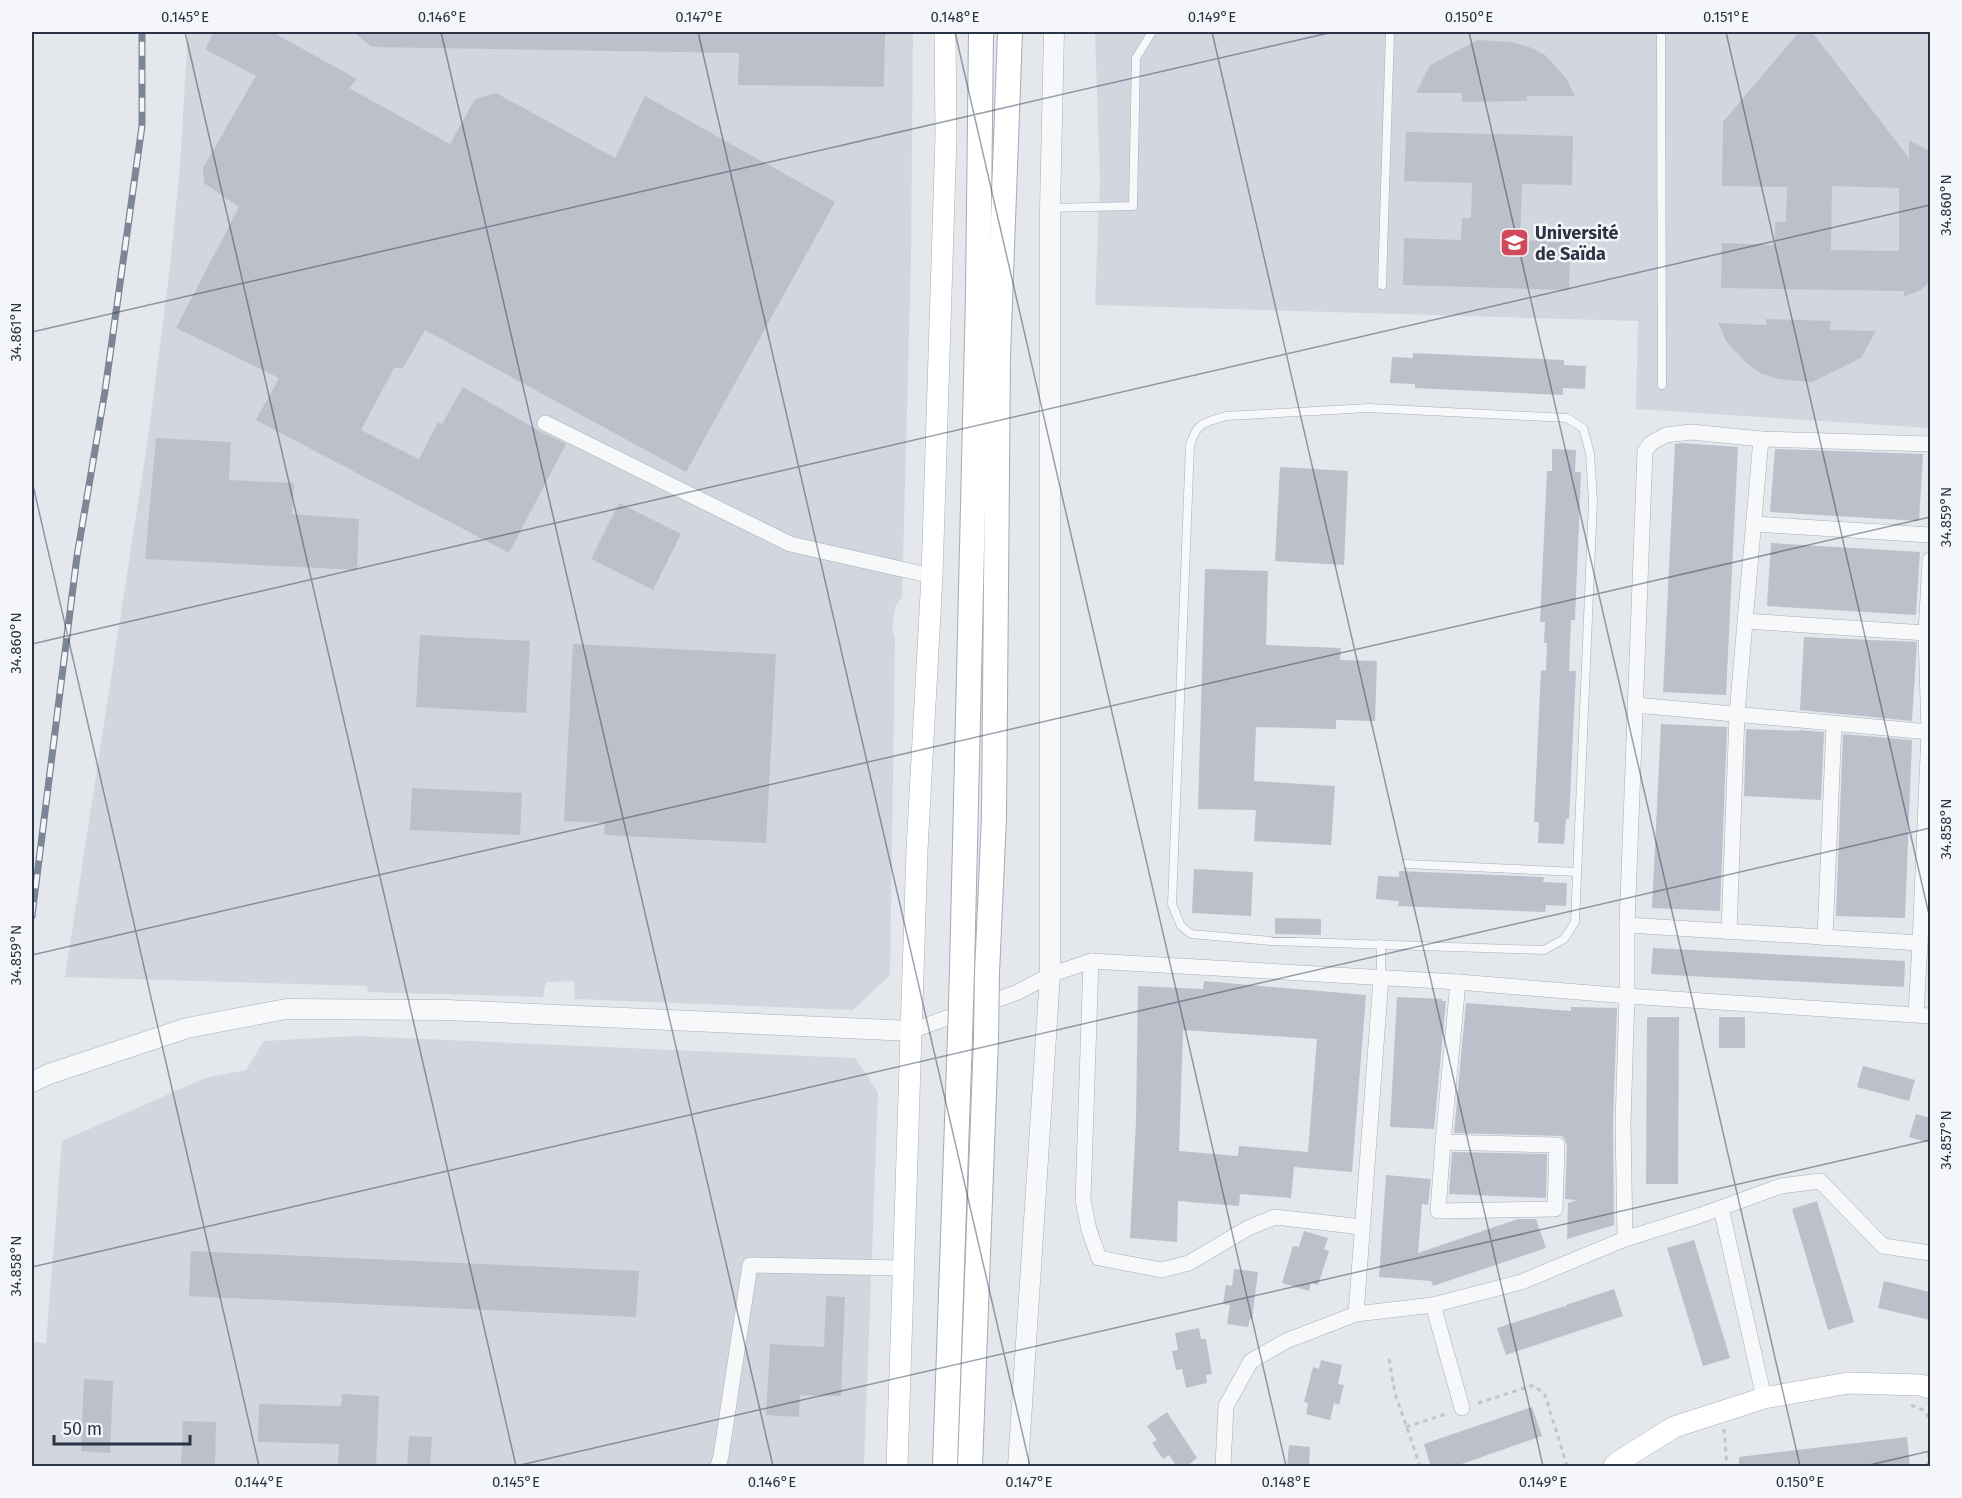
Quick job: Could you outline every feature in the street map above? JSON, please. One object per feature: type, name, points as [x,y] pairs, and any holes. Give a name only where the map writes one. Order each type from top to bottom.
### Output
[{"type":"main road","points":[[897,1467],[916,850],[932,576],[946,136],[945,32]]},
{"type":"main road","points":[[945,1467],[962,970],[978,307],[981,32]]},
{"type":"main road","points":[[970,1467],[994,818],[998,355],[1010,32]]},
{"type":"main road","points":[[1614,1467],[1618,1462],[1674,1427],[1764,1398],[1848,1383],[1922,1385],[1930,1388]]},
{"type":"street","points":[[1018,1467],[1050,975],[1050,208],[1054,32]]},
{"type":"street","points":[[545,423],[790,544],[932,576]]},
{"type":"street","points":[[1625,1239],[1623,1123],[1627,925],[1645,451],[1651,443],[1666,435],[1691,432],[1761,439],[1930,444]]},
{"type":"street","points":[[1729,932],[1737,714],[1761,439]]},
{"type":"street","points":[[1754,524],[1930,535]]},
{"type":"street","points":[[40,1078],[187,1028],[285,1009],[447,1010],[911,1031],[1018,992],[1050,975],[1091,961],[1458,982],[1627,996],[1923,1015],[1920,943],[1926,876],[1929,782],[1926,633],[1930,560]]},
{"type":"street","points":[[1745,621],[1926,633]]},
{"type":"street","points":[[1636,705],[1929,732]]},
{"type":"street","points":[[1825,938],[1834,724]]},
{"type":"street","points":[[1627,925],[1920,943]]},
{"type":"street","points":[[1091,961],[1083,1200],[1089,1230],[1099,1258],[1162,1270],[1189,1263],[1248,1228],[1275,1217],[1362,1227]]},
{"type":"street","points":[[1356,1314],[1381,978]]},
{"type":"street","points":[[1443,1142],[1557,1145],[1555,1209],[1438,1211],[1443,1142],[1458,982]]},
{"type":"street","points":[[1223,1467],[1226,1406],[1251,1361],[1286,1341],[1356,1314],[1433,1305],[1521,1282],[1625,1239],[1780,1186],[1820,1181],[1883,1246],[1930,1254]]},
{"type":"street","points":[[1721,1208],[1764,1398]]},
{"type":"street","points":[[718,1467],[750,1265],[903,1268]]},
{"type":"street","points":[[1433,1305],[1462,1408]]},
{"type":"lane","points":[[1050,208],[1133,206],[1136,58],[1152,32]]},
{"type":"lane","points":[[1382,285],[1390,32]]},
{"type":"lane","points":[[1661,32],[1662,385]]},
{"type":"lane","points":[[1369,408],[1567,418],[1583,428],[1590,453],[1593,501],[1577,872],[1575,922],[1564,939],[1544,950],[1271,941],[1191,934],[1181,926],[1172,904],[1190,445],[1194,432],[1203,423],[1226,416],[1369,408]]},
{"type":"lane","points":[[1406,864],[1577,872]]},
{"type":"lane","points":[[1381,944],[1381,978]]},
{"type":"path","points":[[1389,1359],[1395,1393],[1420,1467]]},
{"type":"path","points":[[1407,1427],[1534,1385],[1545,1395],[1567,1467]]},
{"type":"path","points":[[1909,1405],[1923,1410],[1930,1419]]},
{"type":"path","points":[[1715,1431],[1724,1428],[1727,1467]]},
{"type":"path","points":[[1927,1467],[1930,1447]]},
{"type":"shaded area","points":[[188,32],[913,32],[911,258],[902,597],[896,605],[892,627],[895,640],[890,975],[853,1010],[575,999],[574,981],[546,982],[543,997],[368,992],[367,986],[65,977],[148,438],[169,275],[180,166]]},
{"type":"shaded area","name":"Université de Saïda","points":[[1095,32],[1930,32],[1930,428],[1636,409],[1638,321],[1095,305],[1100,181]]},
{"type":"shaded area","points":[[356,1036],[855,1058],[878,1092],[864,1466],[32,1466],[32,1341],[46,1344],[62,1141],[205,1078],[246,1070],[264,1041]]},
{"type":"building","points":[[214,32],[272,32],[357,79],[349,88],[450,144],[475,99],[496,93],[615,158],[645,96],[835,202],[686,472],[425,330],[403,368],[394,368],[361,430],[419,459],[438,422],[442,424],[463,387],[566,444],[509,553],[256,420],[279,378],[176,328],[239,207],[204,183],[203,168],[256,76],[205,49]]},
{"type":"building","points":[[353,32],[885,32],[884,87],[738,85],[739,53],[372,47]]},
{"type":"building","points":[[1799,32],[1812,32],[1909,158],[1909,140],[1930,151],[1930,281],[1922,289],[1904,297],[1904,291],[1721,288],[1722,243],[1775,245],[1775,222],[1786,222],[1787,187],[1722,186],[1723,122]],"holes":[[[1832,186],[1899,188],[1899,251],[1831,250]]]},
{"type":"building","points":[[1478,40],[1512,42],[1545,55],[1566,78],[1575,96],[1527,96],[1527,101],[1462,102],[1462,93],[1416,93],[1430,65]]},
{"type":"building","points":[[1406,132],[1573,136],[1572,185],[1522,184],[1520,240],[1570,242],[1569,290],[1403,285],[1404,238],[1461,240],[1462,218],[1471,218],[1472,183],[1404,181]]},
{"type":"building","points":[[1766,319],[1831,321],[1830,330],[1876,331],[1861,358],[1812,382],[1779,379],[1762,374],[1747,364],[1726,341],[1718,323],[1766,325]]},
{"type":"building","points":[[1413,353],[1564,360],[1564,365],[1586,366],[1585,389],[1563,388],[1563,395],[1415,388],[1415,384],[1390,383],[1392,357],[1413,358]]},
{"type":"building","points":[[156,438],[231,442],[229,480],[294,483],[292,514],[359,519],[357,570],[145,559]]},
{"type":"building","points":[[1675,444],[1738,447],[1726,695],[1663,692]]},
{"type":"building","points":[[1552,449],[1576,450],[1575,472],[1581,472],[1575,620],[1571,620],[1569,671],[1576,671],[1569,819],[1566,819],[1564,844],[1538,843],[1539,822],[1534,822],[1541,670],[1546,671],[1545,622],[1540,622],[1547,471],[1552,471]]},
{"type":"building","points":[[1775,449],[1923,454],[1919,521],[1770,512]]},
{"type":"building","points":[[1280,467],[1348,471],[1344,565],[1275,561]]},
{"type":"building","points":[[619,503],[681,534],[653,590],[591,559]]},
{"type":"building","points":[[1771,543],[1920,552],[1916,615],[1767,606]]},
{"type":"building","points":[[1205,569],[1268,571],[1266,645],[1341,648],[1340,660],[1377,661],[1375,721],[1336,720],[1336,729],[1256,727],[1254,781],[1335,786],[1331,845],[1254,841],[1256,810],[1198,809]]},
{"type":"building","points":[[420,635],[530,641],[526,713],[416,707]]},
{"type":"building","points":[[1804,637],[1917,642],[1912,721],[1800,710]]},
{"type":"building","points":[[573,644],[776,654],[766,843],[604,835],[605,823],[564,821]]},
{"type":"building","points":[[1661,724],[1727,727],[1720,911],[1652,908]]},
{"type":"building","points":[[1746,729],[1824,732],[1821,800],[1744,796]]},
{"type":"building","points":[[1843,734],[1912,740],[1905,918],[1836,916]]},
{"type":"building","points":[[412,788],[522,793],[520,835],[410,830]]},
{"type":"building","points":[[1194,869],[1253,872],[1251,916],[1192,913]]},
{"type":"building","points":[[1399,871],[1544,877],[1543,882],[1567,883],[1566,906],[1546,905],[1545,912],[1398,906],[1399,901],[1376,899],[1378,876],[1399,877]]},
{"type":"building","points":[[1275,918],[1321,919],[1321,935],[1275,934]]},
{"type":"building","points":[[1653,948],[1905,961],[1904,987],[1651,974]]},
{"type":"building","points":[[1204,981],[1366,995],[1352,1172],[1294,1167],[1291,1198],[1240,1194],[1239,1206],[1178,1201],[1177,1242],[1130,1238],[1136,1121],[1138,986],[1203,989]],"holes":[[[1183,1030],[1317,1039],[1308,1152],[1239,1146],[1238,1156],[1179,1151]]]},
{"type":"building","points":[[1397,997],[1446,1001],[1434,1129],[1390,1127]]},
{"type":"building","points":[[1466,1003],[1571,1011],[1571,1007],[1617,1008],[1613,1123],[1614,1225],[1567,1239],[1568,1203],[1577,1200],[1565,1199],[1567,1145],[1562,1136],[1454,1133]]},
{"type":"building","points":[[1647,1017],[1679,1017],[1678,1184],[1646,1184]]},
{"type":"building","points":[[1719,1017],[1745,1017],[1745,1048],[1719,1048]]},
{"type":"building","points":[[1863,1066],[1915,1080],[1909,1101],[1857,1087]]},
{"type":"building","points":[[1916,1114],[1930,1118],[1930,1143],[1909,1137]]},
{"type":"building","points":[[1452,1152],[1547,1154],[1546,1198],[1449,1194]]},
{"type":"building","points":[[1386,1175],[1431,1179],[1428,1205],[1422,1204],[1418,1253],[1518,1219],[1536,1219],[1546,1248],[1433,1286],[1431,1281],[1379,1277]]},
{"type":"building","points":[[1817,1201],[1854,1322],[1828,1330],[1792,1209]]},
{"type":"building","points":[[1304,1231],[1328,1238],[1324,1249],[1329,1251],[1318,1285],[1311,1283],[1309,1291],[1282,1283],[1293,1246],[1299,1247]]},
{"type":"building","points":[[1694,1240],[1730,1358],[1703,1366],[1667,1248]]},
{"type":"building","points":[[191,1251],[639,1271],[636,1317],[189,1296]]},
{"type":"building","points":[[1234,1269],[1258,1272],[1252,1319],[1248,1327],[1227,1324],[1230,1305],[1223,1304],[1226,1285],[1232,1286]]},
{"type":"building","points":[[1884,1281],[1930,1292],[1930,1320],[1878,1308]]},
{"type":"building","points":[[1614,1289],[1623,1316],[1506,1355],[1497,1328],[1565,1306],[1566,1310],[1566,1305]]},
{"type":"building","points":[[826,1296],[845,1297],[841,1396],[800,1395],[799,1417],[766,1415],[770,1344],[824,1347]]},
{"type":"building","points":[[1199,1328],[1201,1339],[1206,1339],[1212,1374],[1206,1375],[1207,1383],[1186,1388],[1182,1369],[1176,1370],[1172,1351],[1178,1350],[1175,1333]]},
{"type":"building","points":[[1321,1360],[1342,1365],[1338,1384],[1344,1385],[1339,1405],[1334,1403],[1330,1420],[1306,1414],[1308,1403],[1304,1402],[1313,1367],[1319,1369]]},
{"type":"building","points":[[84,1379],[113,1381],[110,1453],[81,1451]]},
{"type":"building","points":[[342,1394],[379,1396],[376,1467],[338,1467],[339,1444],[258,1442],[259,1404],[341,1406]]},
{"type":"building","points":[[1532,1407],[1542,1436],[1453,1467],[1431,1467],[1424,1444]]},
{"type":"building","points":[[1167,1412],[1197,1458],[1186,1467],[1177,1467],[1169,1455],[1163,1459],[1152,1443],[1157,1440],[1147,1426]]},
{"type":"building","points":[[183,1421],[216,1422],[215,1467],[181,1467]]},
{"type":"building","points":[[409,1436],[432,1437],[430,1467],[407,1467]]},
{"type":"building","points":[[1907,1437],[1910,1467],[1739,1467],[1739,1457]]},
{"type":"building","points":[[1289,1445],[1310,1447],[1309,1467],[1287,1467]]},
{"type":"railway","points":[[32,916],[77,556],[105,391],[142,126],[142,32]]},
{"type":"place","name":"Université de Saïda","points":[[1514,243]]}]
